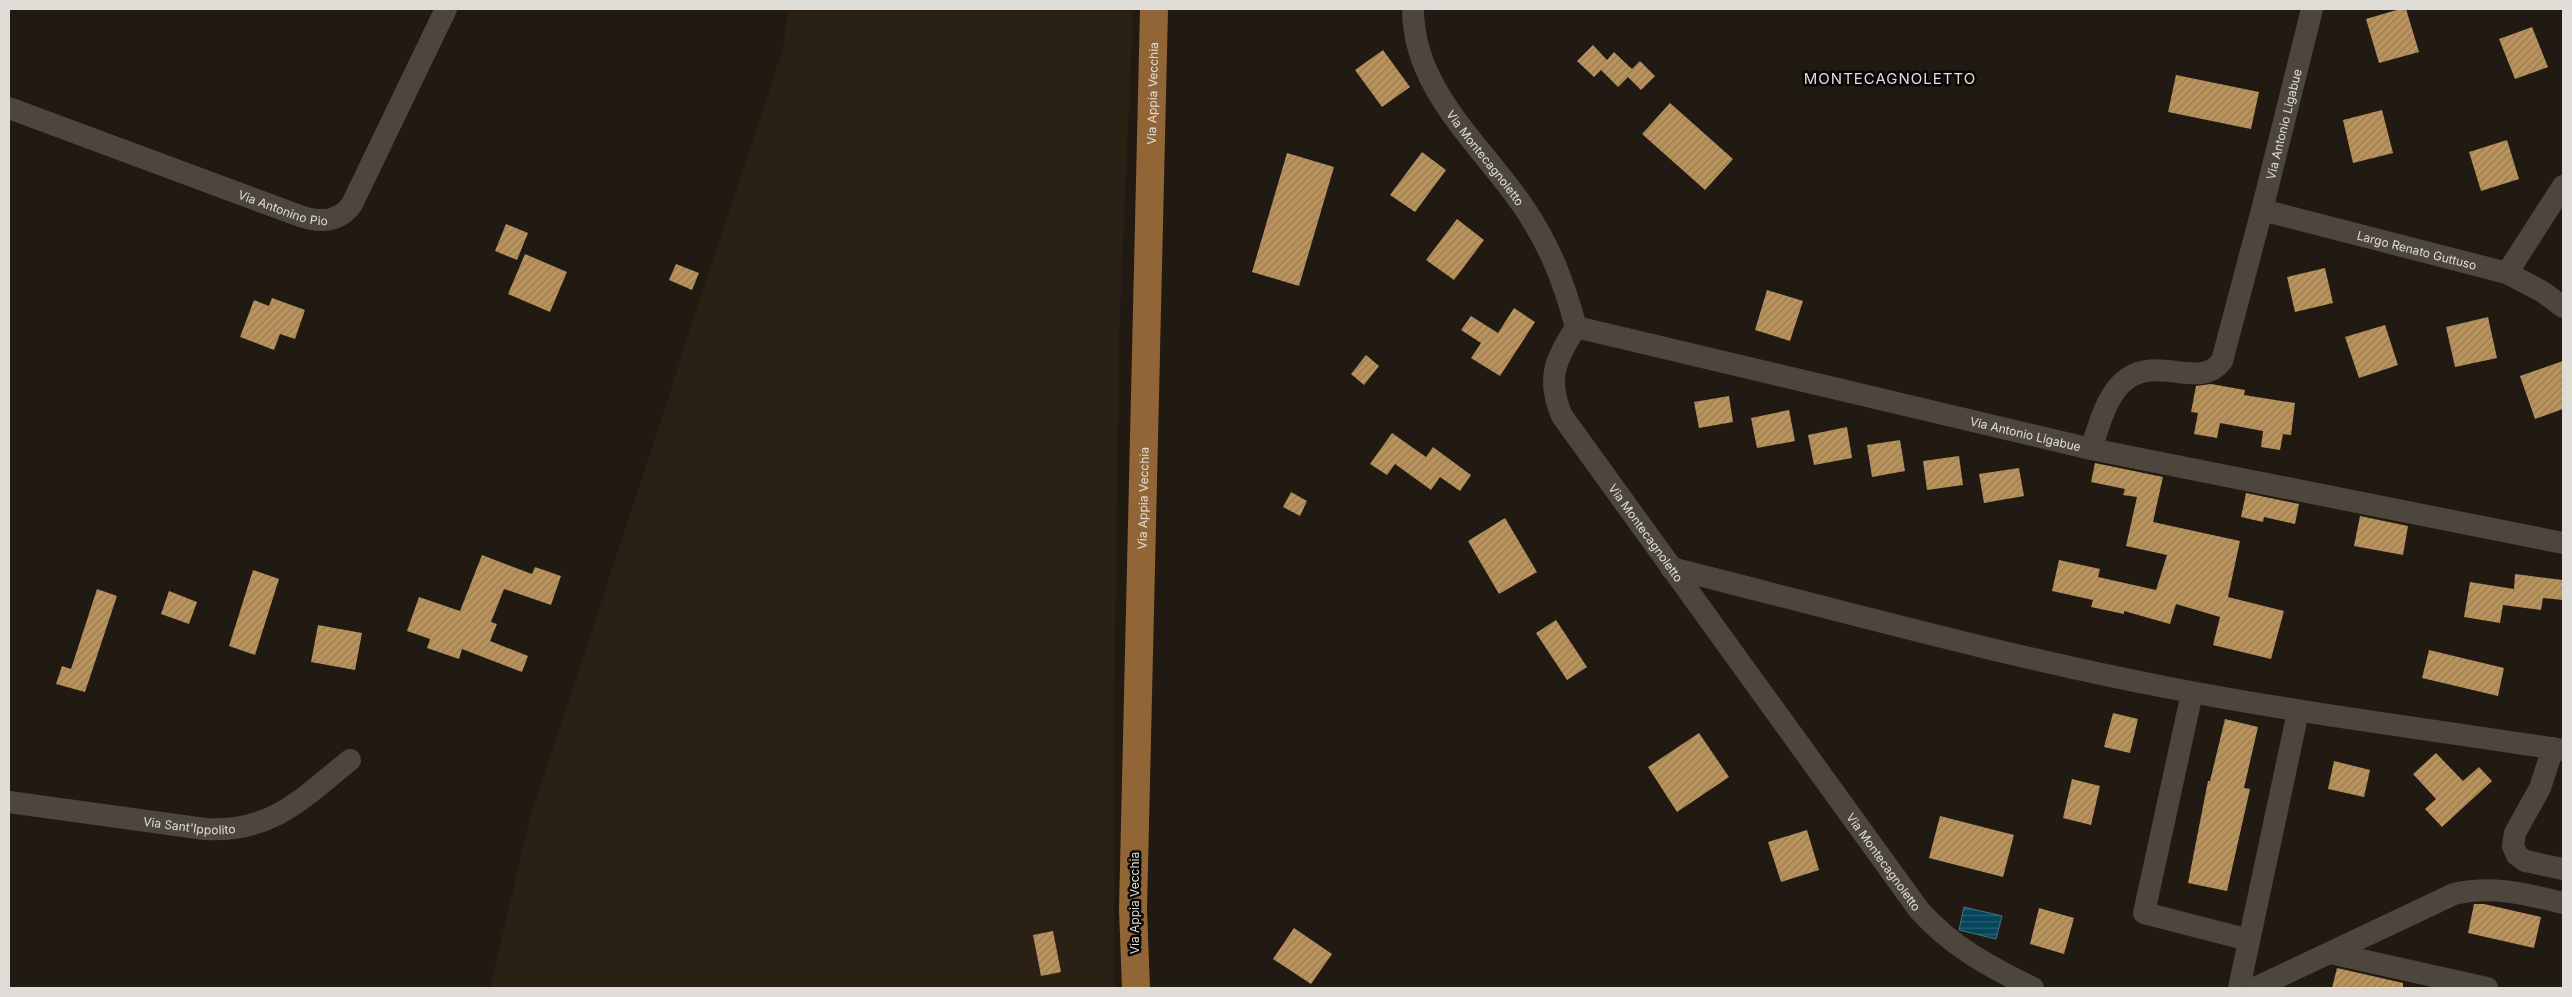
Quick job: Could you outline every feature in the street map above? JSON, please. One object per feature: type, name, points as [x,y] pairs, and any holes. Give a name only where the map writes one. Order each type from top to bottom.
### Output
[{"type":"main road","name":"Via Appia Vecchia","points":[[1136,988],[1133,900],[1154,9]]},
{"type":"street","name":"Via Antonino Pio","points":[[9,108],[300,216],[330,219],[343,214],[352,204],[446,9]]},
{"type":"street","name":"Via Montecagnoletto","points":[[1412,9],[1418,53],[1430,81],[1534,223],[1562,276],[1576,327],[1558,356],[1553,372],[1553,388],[1562,416],[1920,910],[1945,938],[1964,952],[2033,988]]},
{"type":"street","name":"Via Antonio Ligabue","points":[[1576,327],[2091,450],[2114,394],[2133,375],[2159,369],[2205,374],[2218,367],[2222,361],[2312,9]]},
{"type":"street","points":[[2507,273],[2563,186]]},
{"type":"street","name":"Largo Renato Guttuso","points":[[2262,210],[2507,273],[2543,292],[2563,307]]},
{"type":"street","points":[[2091,450],[2563,543]]},
{"type":"street","points":[[1671,568],[2019,655],[2192,693],[2298,712],[2558,749],[2540,788],[2515,832],[2513,846],[2518,856],[2525,861],[2563,869]]},
{"type":"street","points":[[2192,693],[2144,913],[2249,940]]},
{"type":"street","points":[[2239,988],[2298,712]]},
{"type":"street","name":"Via Sant'Ippolito","points":[[9,802],[205,829],[233,829],[253,826],[284,813],[350,760]]},
{"type":"street","points":[[2255,988],[2440,900],[2461,892],[2504,890],[2563,903]]},
{"type":"street","points":[[2330,952],[2487,988]]},
{"type":"shaded area","points":[[788,9],[1133,9],[1119,339],[1114,707],[1114,988],[490,988],[529,822],[783,48]]},
{"type":"water","points":[[1964,907],[2002,916],[1996,939],[1959,930]]},
{"type":"building","points":[[2406,9],[2419,52],[2379,63],[2366,19]]},
{"type":"building","points":[[2532,27],[2548,67],[2515,79],[2499,39]]},
{"type":"building","points":[[1593,45],[1607,60],[1614,52],[1632,69],[1640,61],[1655,76],[1641,90],[1628,77],[1618,87],[1601,70],[1594,77],[1577,61]]},
{"type":"building","points":[[1383,50],[1410,87],[1382,107],[1355,70]]},
{"type":"building","points":[[2176,75],[2259,92],[2251,129],[2168,112]]},
{"type":"building","points":[[1670,103],[1733,159],[1705,190],[1642,134]]},
{"type":"building","points":[[2382,110],[2393,153],[2353,163],[2343,120]]},
{"type":"building","points":[[2507,140],[2519,179],[2481,191],[2469,152]]},
{"type":"building","points":[[1422,152],[1446,170],[1415,212],[1390,195]]},
{"type":"building","points":[[1287,153],[1334,167],[1299,286],[1252,272]]},
{"type":"building","points":[[1457,219],[1484,240],[1454,280],[1426,260]]},
{"type":"building","points":[[506,224],[528,233],[517,260],[495,251]]},
{"type":"building","points":[[525,254],[567,272],[550,312],[508,294]]},
{"type":"building","points":[[676,264],[699,273],[692,290],[669,280]]},
{"type":"building","points":[[2325,268],[2333,303],[2295,312],[2287,277]]},
{"type":"building","points":[[1767,290],[1803,301],[1790,341],[1755,330]]},
{"type":"building","points":[[272,298],[305,310],[295,339],[280,334],[274,350],[240,337],[254,300],[269,306]]},
{"type":"building","points":[[1514,308],[1535,322],[1500,376],[1471,358],[1481,343],[1461,330],[1471,316],[1498,333]]},
{"type":"building","points":[[2488,317],[2497,358],[2455,367],[2446,327]]},
{"type":"building","points":[[2385,325],[2398,365],[2359,378],[2345,337]]},
{"type":"building","points":[[1366,355],[1379,366],[1364,385],[1351,374]]},
{"type":"building","points":[[2563,361],[2563,409],[2535,419],[2520,376]]},
{"type":"building","points":[[2211,384],[2245,390],[2244,395],[2295,403],[2291,435],[2283,434],[2280,450],[2261,447],[2263,431],[2220,423],[2217,438],[2194,434],[2198,413],[2191,412],[2196,386]]},
{"type":"building","points":[[1729,396],[1733,422],[1699,428],[1694,402]]},
{"type":"building","points":[[1789,410],[1795,441],[1757,448],[1751,418]]},
{"type":"building","points":[[1847,427],[1852,458],[1814,465],[1808,435]]},
{"type":"building","points":[[1392,433],[1426,457],[1433,447],[1471,475],[1460,491],[1440,477],[1431,490],[1395,464],[1387,475],[1370,464]]},
{"type":"building","points":[[1900,440],[1905,471],[1872,477],[1867,445]]},
{"type":"building","points":[[1959,456],[1963,485],[1927,490],[1923,461]]},
{"type":"building","points":[[2095,463],[2163,477],[2153,522],[2240,541],[2228,597],[2284,611],[2271,659],[2213,645],[2220,617],[2176,604],[2170,624],[2124,611],[2124,614],[2091,607],[2093,600],[2052,591],[2059,560],[2100,569],[2098,577],[2156,590],[2167,555],[2126,546],[2137,497],[2123,495],[2125,489],[2091,482]]},
{"type":"building","points":[[2019,468],[2024,496],[1984,503],[1979,474]]},
{"type":"building","points":[[1291,492],[1307,501],[1300,516],[1283,507]]},
{"type":"building","points":[[2246,493],[2299,504],[2295,524],[2264,517],[2263,522],[2241,517]]},
{"type":"building","points":[[2360,516],[2408,526],[2403,555],[2354,546]]},
{"type":"building","points":[[1505,518],[1537,572],[1499,594],[1468,541]]},
{"type":"building","points":[[482,555],[532,574],[535,567],[561,576],[551,605],[504,589],[491,622],[497,624],[490,641],[528,656],[522,672],[462,649],[459,659],[427,648],[430,639],[407,631],[419,597],[460,611]]},
{"type":"building","points":[[253,570],[279,579],[255,655],[229,646]]},
{"type":"building","points":[[2515,574],[2563,580],[2563,600],[2543,598],[2541,610],[2503,605],[2500,623],[2464,617],[2470,582],[2514,589]]},
{"type":"building","points":[[97,589],[117,596],[85,692],[56,684],[62,666],[71,669]]},
{"type":"building","points":[[169,591],[197,602],[189,624],[161,614]]},
{"type":"building","points":[[1556,620],[1587,667],[1567,680],[1536,633]]},
{"type":"building","points":[[318,625],[362,633],[355,670],[311,662]]},
{"type":"building","points":[[2429,650],[2504,668],[2498,696],[2422,678]]},
{"type":"building","points":[[2113,713],[2138,719],[2130,753],[2104,747]]},
{"type":"building","points":[[2225,719],[2258,727],[2244,788],[2250,789],[2227,891],[2188,883],[2208,781],[2210,781]]},
{"type":"building","points":[[1699,733],[1729,777],[1677,812],[1648,767]]},
{"type":"building","points":[[2436,753],[2463,781],[2479,767],[2492,781],[2442,827],[2425,809],[2436,799],[2413,774]]},
{"type":"building","points":[[2334,761],[2370,770],[2364,797],[2328,789]]},
{"type":"building","points":[[2072,779],[2100,786],[2091,825],[2063,818]]},
{"type":"building","points":[[1940,816],[2014,835],[2003,877],[1929,858]]},
{"type":"building","points":[[1807,830],[1819,870],[1781,882],[1768,842]]},
{"type":"building","points":[[2474,904],[2484,904],[2541,917],[2534,948],[2468,933]]},
{"type":"building","points":[[2039,908],[2074,918],[2064,954],[2030,944]]},
{"type":"building","points":[[1294,928],[1332,954],[1311,984],[1273,959]]},
{"type":"building","points":[[1053,931],[1061,972],[1041,976],[1033,935]]},
{"type":"building","points":[[2337,968],[2403,983],[2403,988],[2332,988]]},
{"type":"district","name":"MONTECAGNOLETTO","points":[[1890,78]]}]
